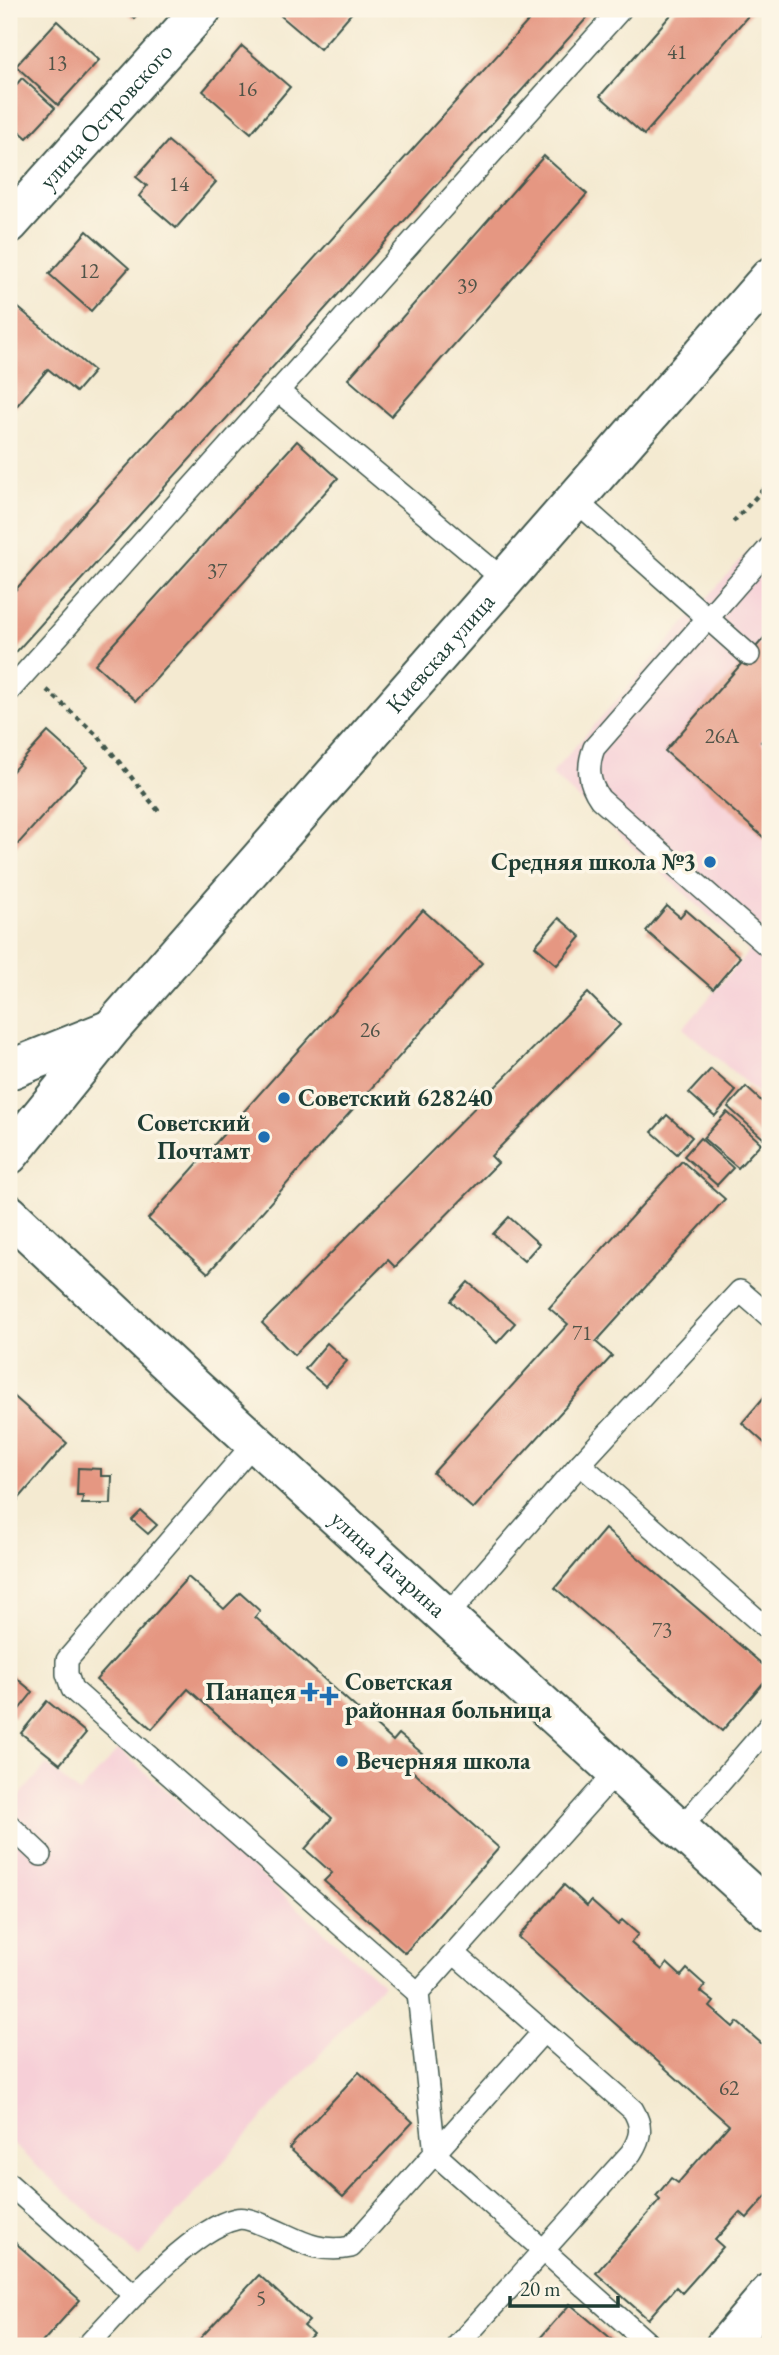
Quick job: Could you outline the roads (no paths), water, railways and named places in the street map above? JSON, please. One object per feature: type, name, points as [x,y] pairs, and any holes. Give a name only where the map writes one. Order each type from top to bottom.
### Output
[{"type":"street","name":"улица Островского","points":[[9,224],[202,9]]},
{"type":"street","name":"Киевская улица","points":[[9,1155],[111,1029],[770,277]]},
{"type":"street","name":"Киевская улица","points":[[9,1070],[111,1029]]},
{"type":"street","name":"улица Гагарина","points":[[9,1214],[770,1911]]},
{"type":"street","points":[[725,2346],[770,2293]]},
{"type":"lane","points":[[9,691],[621,9]]},
{"type":"lane","points":[[278,391],[505,580]]},
{"type":"lane","points":[[575,500],[749,655]]},
{"type":"lane","points":[[770,547],[594,748],[589,762],[589,776],[600,799],[770,948]]},
{"type":"lane","points":[[446,1617],[580,1464],[740,1291],[770,1317]]},
{"type":"lane","points":[[255,1442],[67,1660],[66,1674],[72,1689],[418,1993],[435,2154],[651,2346]]},
{"type":"lane","points":[[580,1464],[770,1630]]},
{"type":"lane","points":[[680,1829],[770,1725]]},
{"type":"lane","points":[[418,1993],[616,1772]]},
{"type":"lane","points":[[9,1825],[41,1855]]},
{"type":"lane","points":[[454,1953],[633,2110],[640,2122],[640,2139],[457,2346]]},
{"type":"lane","points":[[88,2346],[134,2295],[217,2224],[239,2218],[261,2224],[310,2247],[333,2251],[351,2247],[543,2032]]},
{"type":"lane","points":[[9,2184],[134,2295]]},
{"type":"place","name":"Средняя школа №3","points":[[710,862]]},
{"type":"place","name":"Советский 628240","points":[[284,1098]]},
{"type":"place","name":"Советский Почтамт","points":[[264,1137]]},
{"type":"place","name":"Панацея","points":[[310,1692]]},
{"type":"place","name":"Советская районная больница","points":[[329,1696]]},
{"type":"place","name":"Вечерняя школа","points":[[342,1761]]}]
